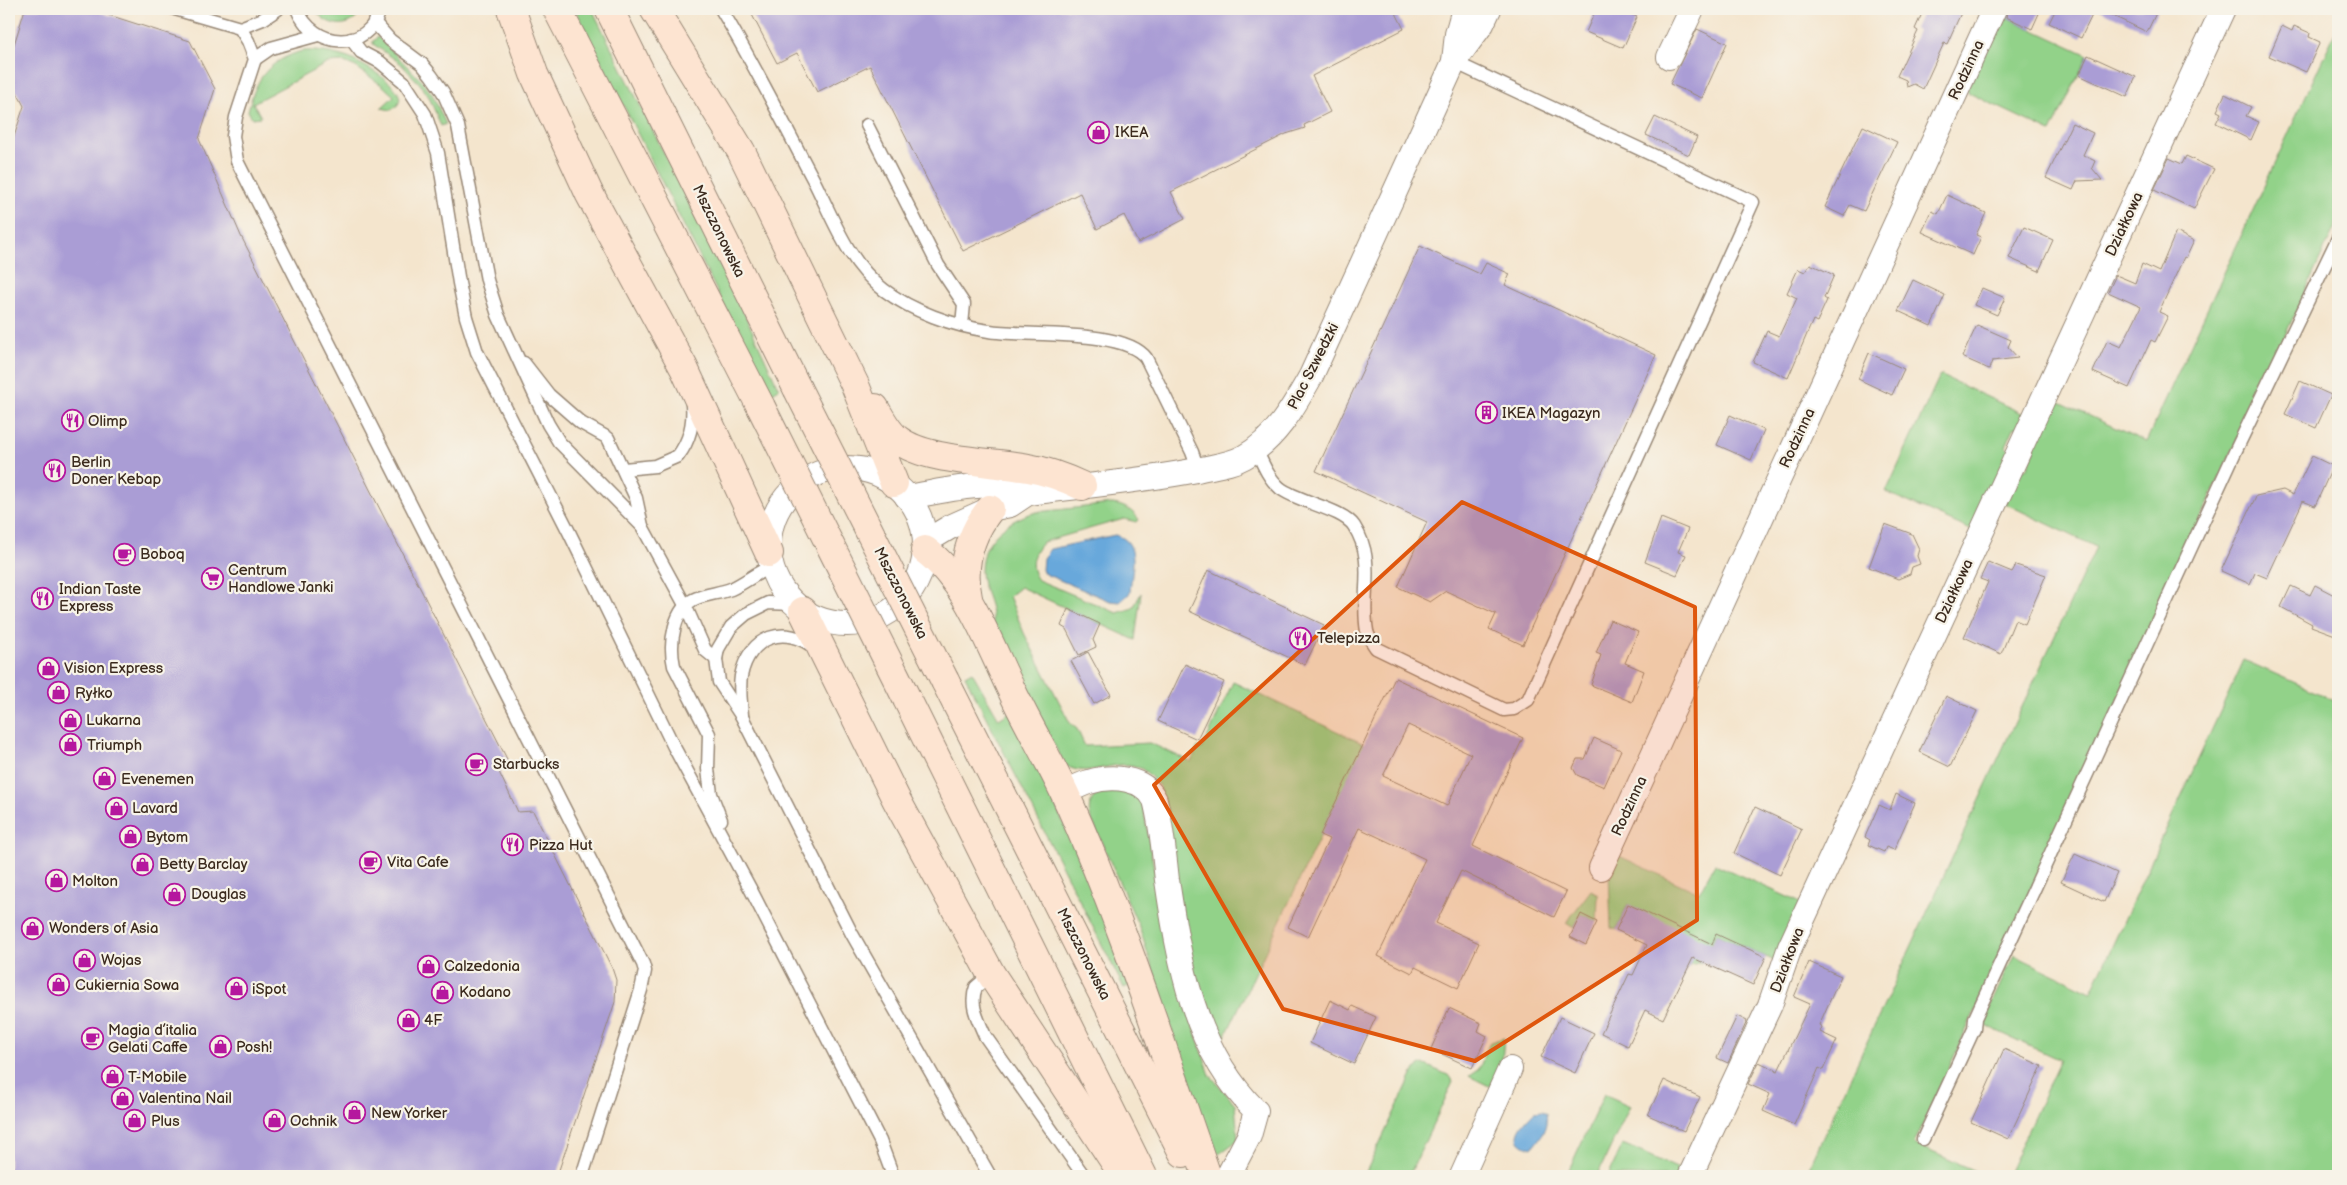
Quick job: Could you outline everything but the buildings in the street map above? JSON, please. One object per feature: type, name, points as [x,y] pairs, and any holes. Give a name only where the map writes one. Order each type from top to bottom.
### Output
[{"type":"main road","points":[[511,9],[534,74],[598,212],[684,368],[770,559]]},
{"type":"main road","points":[[557,9],[761,407],[1142,1176]]},
{"type":"main road","name":"Mszczonowska","points":[[609,9],[797,388],[1195,1176]]},
{"type":"main road","points":[[654,9],[741,151],[855,385],[901,490]]},
{"type":"main road","points":[[855,385],[867,396],[892,434],[915,450],[951,458],[1028,468],[1063,478],[1082,486]]},
{"type":"main road","points":[[968,602],[965,586],[966,559],[977,528],[990,509]]},
{"type":"main road","points":[[925,546],[942,562],[968,602],[1064,793],[1113,910],[1207,1176]]},
{"type":"main road","points":[[798,607],[896,799],[990,974],[1124,1176]]},
{"type":"street","name":"Plac Szwedzki","points":[[1454,62],[1457,34],[1464,9]]},
{"type":"street","name":"Plac Szwedzki","points":[[1028,493],[1171,475],[1226,464],[1243,458],[1256,449],[1284,421],[1311,376],[1454,62],[1473,37],[1489,9]]},
{"type":"street","points":[[1669,57],[1692,9]]},
{"type":"street","name":"Rodzinna","points":[[1600,868],[1994,9]]},
{"type":"street","name":"Działkowa","points":[[1690,1176],[1770,1006],[1790,947],[2223,9]]},
{"type":"street","points":[[846,468],[871,472],[901,490],[918,513],[925,546],[920,573],[902,603],[871,621],[848,625],[824,621],[798,607],[780,586],[770,559],[772,528],[782,505],[798,486],[820,473],[846,468]]},
{"type":"street","points":[[901,490],[983,486],[1014,487],[1028,493]]},
{"type":"street","points":[[925,546],[950,527],[990,509],[1010,505],[1028,493]]},
{"type":"street","points":[[1064,793],[1090,781],[1127,780],[1139,783],[1151,792],[1155,800],[1175,933],[1192,1005],[1228,1079],[1256,1111],[1249,1136],[1228,1176]]},
{"type":"street","points":[[1462,1176],[1510,1069]]},
{"type":"lane","points":[[175,9],[240,28],[263,19],[278,9]]},
{"type":"lane","points":[[297,9],[302,19],[318,36]]},
{"type":"lane","points":[[380,9],[374,22],[360,35],[351,39],[334,40],[318,36],[271,48],[255,59],[236,117],[233,136],[236,161],[643,964],[644,971],[641,990],[582,1176]]},
{"type":"lane","points":[[721,9],[772,100],[857,264],[884,290],[902,301],[925,312],[962,325],[989,332],[1061,335],[1116,341],[1134,347],[1146,358],[1192,452],[1198,470]]},
{"type":"lane","points":[[374,22],[390,40],[422,64],[450,105],[458,126],[487,280],[498,315],[548,424],[559,442],[642,526],[686,605],[705,650],[716,659]]},
{"type":"lane","points":[[240,28],[248,41],[255,59]]},
{"type":"lane","points":[[351,39],[361,52],[386,66],[404,82],[425,114],[438,153],[463,300],[477,352],[569,532],[674,747],[733,855],[883,1148],[893,1176]]},
{"type":"lane","points":[[1256,449],[1269,475],[1279,487],[1346,518],[1355,527],[1361,539],[1368,566],[1367,633],[1376,648],[1504,710],[1514,709],[1528,700],[1753,202],[1454,62]]},
{"type":"lane","points":[[867,125],[938,265],[964,304],[962,325]]},
{"type":"lane","points":[[1923,1139],[1974,1029],[1979,1009],[2235,452],[2298,325],[2338,238]]},
{"type":"lane","points":[[513,349],[549,394],[581,423],[608,438],[636,498],[642,526]]},
{"type":"lane","points":[[624,469],[644,468],[668,462],[678,456],[686,446],[693,419],[692,397],[684,368]]},
{"type":"lane","points":[[733,855],[711,794],[708,769],[710,734],[678,675],[672,656],[673,634],[686,605],[697,598],[733,588],[770,559]]},
{"type":"lane","points":[[798,607],[768,603],[737,621],[723,638],[716,659],[719,682],[742,718],[852,934],[990,1176]]},
{"type":"lane","points":[[742,718],[741,676],[750,652],[760,643],[775,635],[793,637],[814,647],[825,657]]},
{"type":"lane","points":[[990,974],[976,986],[973,1003],[975,1015],[985,1036],[1084,1176]]},
{"type":"highlighted area","points":[[1462,502],[1695,607],[1697,920],[1475,1061],[1283,1009],[1154,785]]},
{"type":"green space","points":[[315,9],[363,9],[352,21],[346,24],[339,24],[326,20]]},
{"type":"green space","points":[[575,9],[592,9],[745,315],[779,389],[769,395]]},
{"type":"green space","points":[[2004,16],[2088,55],[2051,132],[1969,93],[1967,88]]},
{"type":"green space","points":[[2338,26],[2338,220],[1914,1144],[1986,1176],[1805,1176],[2096,547],[2002,502],[2015,473],[2027,468],[2035,450],[2031,437],[2049,397],[2146,442]]},
{"type":"green space","points":[[378,37],[421,80],[432,94],[446,124],[441,126],[429,97],[420,84],[400,63],[373,44],[373,41]]},
{"type":"green space","points":[[302,51],[320,51],[337,55],[365,66],[386,80],[394,88],[399,96],[399,103],[391,110],[381,108],[394,96],[383,86],[356,67],[344,62],[328,63],[253,103],[261,117],[252,118],[248,111],[251,99],[265,72],[280,60]]},
{"type":"green space","points":[[1940,375],[2028,416],[2025,425],[2014,428],[2006,446],[2011,451],[1973,531],[1886,492]]},
{"type":"green space","points":[[1112,504],[1134,513],[1139,520],[1137,522],[1124,519],[1043,542],[1036,551],[1032,565],[1038,580],[1117,613],[1133,608],[1141,593],[1135,640],[1020,587],[1009,596],[1024,633],[1070,723],[1077,729],[1085,746],[1150,743],[1191,762],[1198,747],[1202,749],[1233,682],[1364,744],[1225,1037],[1214,1022],[1206,999],[1202,999],[1189,954],[1159,786],[1145,771],[1133,765],[1084,770],[1074,769],[1065,765],[992,627],[989,601],[983,585],[982,559],[987,547],[1002,529],[1013,521],[1037,512]]},
{"type":"green space","points":[[2244,660],[2338,702],[2338,1176],[2007,1176],[2060,1060],[1982,1024],[2014,955],[2091,992]]},
{"type":"green space","points":[[972,672],[999,719],[1010,712],[1104,907],[1132,984],[1124,988],[965,676]]},
{"type":"green space","points":[[1106,789],[1132,792],[1142,801],[1161,908],[1197,1037],[1210,1075],[1235,1104],[1238,1140],[1219,1154],[1214,1149],[1183,1065],[1140,929],[1090,816],[1089,811],[1092,800]]},
{"type":"green space","points":[[1617,855],[1699,893],[1715,864],[1803,904],[1777,962],[1716,934],[1703,962],[1689,965],[1628,904],[1616,930],[1611,928],[1609,871]]},
{"type":"green space","points":[[1591,890],[1598,894],[1597,922],[1581,914],[1574,928],[1566,923]]},
{"type":"green space","points":[[1504,1038],[1502,1062],[1491,1087],[1469,1076],[1479,1069],[1490,1042]]},
{"type":"green space","points":[[1423,1064],[1448,1075],[1453,1082],[1409,1176],[1364,1176],[1415,1069]]},
{"type":"green space","points":[[1604,1094],[1630,1106],[1597,1176],[1566,1176]]},
{"type":"green space","points":[[1623,1144],[1681,1170],[1679,1176],[1608,1176]]},
{"type":"water","points":[[1115,535],[1123,538],[1129,544],[1133,558],[1130,593],[1120,602],[1110,601],[1045,574],[1042,570],[1043,558],[1050,549]]},
{"type":"water","points":[[1542,1111],[1546,1113],[1547,1118],[1543,1132],[1532,1148],[1524,1145],[1518,1137],[1521,1127],[1534,1112]]},
{"type":"place","name":"IKEA","points":[[1099,132]]},
{"type":"place","name":"IKEA Magazyn","points":[[1486,413]]},
{"type":"place","name":"Olimp","points":[[72,421]]},
{"type":"place","name":"Berlin Doner Kebap","points":[[55,471]]},
{"type":"place","name":"Boboq","points":[[124,554]]},
{"type":"place","name":"Centrum Handlowe Janki","points":[[212,579]]},
{"type":"place","name":"Indian Taste Express","points":[[43,598]]},
{"type":"place","name":"Telepizza","points":[[1301,638]]},
{"type":"place","name":"Vision Express","points":[[48,668]]},
{"type":"place","name":"Ryłko","points":[[59,693]]},
{"type":"place","name":"Lukarna","points":[[70,720]]},
{"type":"place","name":"Triumph","points":[[71,745]]},
{"type":"place","name":"Starbucks","points":[[477,764]]},
{"type":"place","name":"Evenemen","points":[[105,779]]},
{"type":"place","name":"Lavard","points":[[116,808]]},
{"type":"place","name":"Bytom","points":[[130,837]]},
{"type":"place","name":"Pizza Hut","points":[[513,845]]},
{"type":"place","name":"Vita Cafe","points":[[371,862]]},
{"type":"place","name":"Betty Barclay","points":[[143,864]]},
{"type":"place","name":"Molton","points":[[56,881]]},
{"type":"place","name":"Douglas","points":[[175,894]]},
{"type":"place","name":"Wonders of Asia","points":[[33,928]]},
{"type":"place","name":"Wojas","points":[[85,960]]},
{"type":"place","name":"Calzedonia","points":[[428,966]]},
{"type":"place","name":"Cukiernia Sowa","points":[[59,985]]},
{"type":"place","name":"iSpot","points":[[236,989]]},
{"type":"place","name":"Kodano","points":[[443,992]]},
{"type":"place","name":"4F","points":[[408,1020]]},
{"type":"place","name":"Magia d’italia Gelati Caffe","points":[[92,1039]]},
{"type":"place","name":"Posh!","points":[[220,1047]]},
{"type":"place","name":"T-Mobile","points":[[112,1077]]},
{"type":"place","name":"Valentina Nail","points":[[123,1098]]},
{"type":"place","name":"New Yorker","points":[[355,1113]]},
{"type":"place","name":"Plus","points":[[135,1121]]},
{"type":"place","name":"Ochnik","points":[[274,1121]]}]
